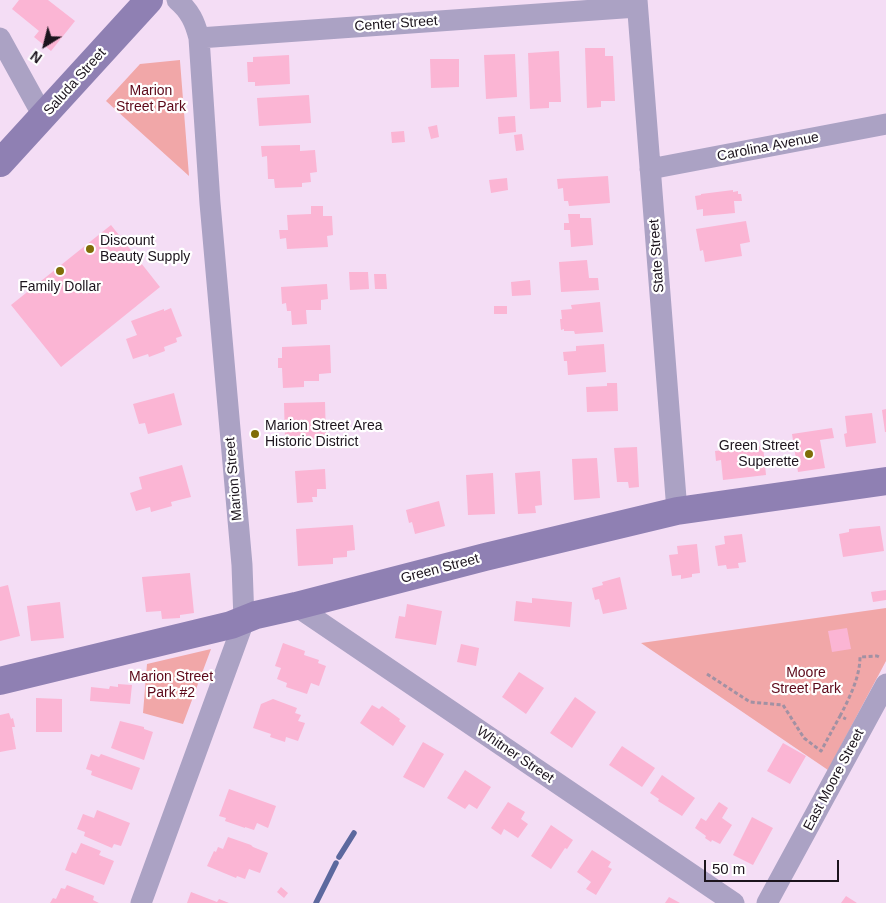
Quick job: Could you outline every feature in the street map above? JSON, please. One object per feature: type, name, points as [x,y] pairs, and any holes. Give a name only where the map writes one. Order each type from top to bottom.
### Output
[{"type":"street","name":"Saluda Street","points":[[0,163],[148,0]]},
{"type":"street","points":[[177,0],[187,9],[195,23],[199,38]]},
{"type":"street","name":"Center Street","points":[[199,38],[637,3]]},
{"type":"street","name":"State Street","points":[[637,3],[677,511]]},
{"type":"street","points":[[0,38],[43,116]]},
{"type":"street","name":"Marion Street","points":[[141,903],[244,620],[242,565],[210,203],[199,38]]},
{"type":"street","name":"Carolina Avenue","points":[[650,169],[886,124]]},
{"type":"street","name":"Green Street","points":[[0,681],[231,625],[256,615],[485,557],[677,511],[886,481]]},
{"type":"street","name":"Whitner Street","points":[[296,606],[734,903]]},
{"type":"street","name":"East Moore Street","points":[[767,903],[886,684]]},
{"type":"path","points":[[707,674],[750,702],[783,705],[804,738],[821,751],[849,699],[860,665],[860,657],[877,656],[881,658]]},
{"type":"path","points":[[840,716],[848,720]]},
{"type":"green space","name":"Marion Street Park","points":[[180,60],[189,176],[106,101],[140,64]]},
{"type":"green space","name":"Moore Street Park","points":[[886,608],[886,661],[828,770],[641,643]]},
{"type":"green space","name":"Marion Street Park #2","points":[[211,649],[183,724],[143,713],[147,664]]},
{"type":"building","points":[[19,0],[48,0],[75,21],[51,51],[34,37],[39,31],[12,9]]},
{"type":"building","points":[[585,48],[605,48],[605,56],[613,56],[615,101],[601,101],[601,107],[587,108]]},
{"type":"building","points":[[559,51],[561,102],[549,102],[549,108],[530,109],[528,53]]},
{"type":"building","points":[[515,54],[517,97],[486,99],[484,55]]},
{"type":"building","points":[[289,55],[290,84],[255,86],[255,82],[248,82],[247,62],[253,62],[253,57]]},
{"type":"building","points":[[430,59],[459,59],[459,87],[431,88]]},
{"type":"building","points":[[309,95],[311,123],[259,126],[257,98]]},
{"type":"building","points":[[515,116],[516,132],[499,134],[498,117]]},
{"type":"building","points":[[437,125],[439,137],[431,139],[428,127]]},
{"type":"building","points":[[404,131],[405,142],[392,143],[391,132]]},
{"type":"building","points":[[522,134],[524,150],[516,151],[514,135]]},
{"type":"building","points":[[300,145],[300,151],[315,150],[317,172],[310,173],[311,182],[302,183],[302,187],[275,188],[274,179],[268,179],[267,156],[262,157],[261,146]]},
{"type":"building","points":[[608,176],[610,203],[569,206],[568,201],[564,201],[563,188],[558,189],[557,179]]},
{"type":"building","points":[[507,178],[508,190],[491,193],[489,180]]},
{"type":"building","points":[[733,190],[733,192],[738,191],[738,194],[741,194],[742,201],[734,201],[735,213],[703,216],[703,209],[697,210],[695,196]]},
{"type":"building","points":[[311,206],[323,206],[323,216],[332,216],[333,235],[327,236],[328,247],[287,249],[286,238],[280,239],[279,230],[288,230],[287,215],[311,214]]},
{"type":"building","points":[[568,214],[580,214],[580,218],[591,218],[593,245],[571,247],[570,230],[564,230],[564,223],[569,223]]},
{"type":"building","points":[[746,221],[750,242],[740,244],[742,256],[705,262],[703,250],[700,251],[696,229]]},
{"type":"building","points":[[111,225],[160,287],[61,367],[11,305]]},
{"type":"building","points":[[587,260],[589,278],[598,278],[599,290],[561,292],[559,262]]},
{"type":"building","points":[[349,272],[368,272],[369,289],[350,290]]},
{"type":"building","points":[[374,274],[386,274],[387,289],[375,289]]},
{"type":"building","points":[[530,280],[531,295],[512,296],[511,282]]},
{"type":"building","points":[[327,284],[328,299],[321,300],[321,310],[306,310],[307,324],[292,325],[291,311],[287,311],[286,303],[282,304],[281,287]]},
{"type":"building","points":[[600,302],[603,332],[575,334],[574,331],[561,330],[561,310],[572,309],[571,305]]},
{"type":"building","points":[[494,306],[507,306],[507,314],[494,314]]},
{"type":"building","points":[[171,308],[182,336],[176,338],[177,342],[164,347],[165,351],[149,357],[148,354],[133,359],[126,339],[137,335],[131,321]]},
{"type":"building","points":[[604,344],[606,372],[568,375],[567,361],[564,361],[563,352],[576,351],[576,346]]},
{"type":"building","points":[[330,345],[331,373],[319,374],[319,381],[304,381],[304,387],[283,388],[282,368],[278,368],[278,358],[282,358],[282,347]]},
{"type":"building","points":[[607,383],[617,383],[618,411],[587,412],[586,387],[607,386]]},
{"type":"building","points":[[174,393],[182,425],[148,434],[145,423],[139,424],[133,404]]},
{"type":"building","points":[[325,402],[326,439],[299,439],[299,448],[294,448],[285,439],[284,403]]},
{"type":"building","points":[[886,409],[886,432],[885,432],[882,410]]},
{"type":"building","points":[[872,413],[876,443],[846,447],[844,434],[847,433],[845,416]]},
{"type":"building","name":"Green Street Superette","points":[[832,428],[834,438],[820,440],[825,468],[798,472],[792,434]]},
{"type":"building","points":[[763,446],[766,475],[723,480],[721,460],[716,461],[715,451]]},
{"type":"building","points":[[637,447],[639,487],[629,488],[628,482],[617,482],[614,448]]},
{"type":"building","points":[[597,458],[600,498],[574,500],[572,459]]},
{"type":"building","points":[[182,465],[191,497],[171,502],[172,506],[151,512],[150,507],[136,511],[130,493],[142,489],[139,477]]},
{"type":"building","points":[[325,469],[326,489],[317,489],[317,497],[312,497],[313,502],[297,503],[295,471]]},
{"type":"building","points":[[540,471],[542,505],[535,506],[536,513],[518,514],[515,473]]},
{"type":"building","points":[[493,473],[495,514],[468,515],[466,475]]},
{"type":"building","points":[[439,501],[445,526],[415,534],[412,522],[409,523],[406,510]]},
{"type":"building","points":[[353,525],[355,550],[347,551],[347,557],[333,558],[333,564],[298,566],[296,529]]},
{"type":"building","points":[[880,526],[884,551],[843,557],[839,534],[849,532],[849,529]]},
{"type":"building","points":[[742,534],[746,562],[738,563],[739,568],[727,569],[726,565],[718,566],[715,546],[725,544],[724,536]]},
{"type":"building","points":[[697,544],[700,573],[681,579],[681,575],[672,576],[669,555],[678,554],[677,546]]},
{"type":"building","points":[[190,573],[194,613],[180,615],[180,618],[162,619],[161,611],[146,612],[142,577]]},
{"type":"building","points":[[620,577],[627,609],[603,614],[599,599],[595,600],[592,588],[603,585],[602,582]]},
{"type":"building","points":[[8,585],[20,636],[0,641],[0,587]]},
{"type":"building","points":[[886,590],[886,600],[873,602],[871,592]]},
{"type":"building","points":[[532,598],[572,602],[570,627],[514,621],[516,601],[532,603]]},
{"type":"building","points":[[60,602],[64,638],[31,641],[27,606]]},
{"type":"building","points":[[407,604],[442,611],[436,645],[395,638],[399,616],[405,617]]},
{"type":"building","points":[[847,628],[851,649],[832,652],[828,631]]},
{"type":"building","points":[[283,643],[305,651],[304,655],[319,660],[318,663],[326,666],[319,686],[311,683],[307,694],[286,687],[287,683],[277,679],[281,668],[275,666]]},
{"type":"building","points":[[461,644],[479,648],[476,666],[457,662]]},
{"type":"building","points":[[519,672],[544,688],[526,714],[502,697]]},
{"type":"building","points":[[118,684],[132,685],[130,704],[90,701],[91,687],[109,689],[110,686],[118,687]]},
{"type":"building","points":[[575,697],[596,712],[572,748],[550,733]]},
{"type":"building","points":[[36,698],[62,699],[62,732],[36,732]]},
{"type":"building","points":[[273,699],[297,708],[295,713],[301,715],[298,721],[305,723],[298,741],[286,737],[285,742],[270,737],[271,734],[253,728],[261,704]]},
{"type":"building","points":[[372,705],[379,709],[382,706],[400,719],[399,721],[406,726],[393,746],[360,723]]},
{"type":"building","points":[[9,713],[11,719],[13,718],[15,727],[12,727],[16,749],[0,752],[0,715]]},
{"type":"building","points":[[120,721],[144,727],[144,729],[153,732],[144,760],[111,748]]},
{"type":"building","points":[[423,742],[444,754],[424,788],[403,777]]},
{"type":"building","points":[[783,743],[806,756],[790,784],[767,771]]},
{"type":"building","points":[[622,746],[655,768],[642,787],[609,765]]},
{"type":"building","points":[[91,754],[99,757],[101,754],[140,768],[132,790],[91,775],[92,771],[86,769]]},
{"type":"building","points":[[465,770],[491,787],[477,809],[469,804],[465,809],[447,798]]},
{"type":"building","points":[[662,775],[695,798],[682,816],[658,801],[659,799],[650,793]]},
{"type":"building","points":[[229,789],[276,806],[268,828],[257,823],[254,830],[245,828],[225,821],[226,818],[219,816]]},
{"type":"building","points":[[508,802],[525,812],[521,819],[528,824],[518,838],[504,829],[501,835],[491,828]]},
{"type":"building","points":[[719,802],[728,808],[722,818],[732,825],[720,844],[712,840],[711,842],[695,828],[701,818],[706,821]]},
{"type":"building","points":[[97,810],[130,823],[121,846],[114,844],[112,848],[84,836],[85,832],[77,829],[83,814],[94,818]]},
{"type":"building","points":[[752,817],[773,828],[753,865],[733,855]]},
{"type":"building","points":[[551,825],[573,840],[567,849],[565,848],[551,869],[531,856]]},
{"type":"building","points":[[228,837],[268,853],[260,873],[249,869],[245,879],[237,876],[236,878],[207,866],[214,851],[216,852],[218,847],[223,849]]},
{"type":"building","points":[[81,843],[101,851],[99,855],[114,861],[104,885],[65,870],[72,852],[76,854]]},
{"type":"building","points":[[592,850],[611,862],[608,867],[612,869],[596,895],[586,889],[591,882],[577,872]]},
{"type":"building","points":[[67,885],[94,896],[93,900],[99,903],[50,903],[53,898],[56,899],[61,888],[65,889]]},
{"type":"building","points":[[281,887],[288,893],[284,898],[277,892]]},
{"type":"building","points":[[191,892],[217,902],[219,899],[229,903],[187,903]]},
{"type":"building","points":[[846,896],[857,903],[841,903]]},
{"type":"building","points":[[669,897],[680,903],[665,903]]},
{"type":"waterway","points":[[339,857],[354,833]]},
{"type":"waterway","points":[[316,903],[336,863]]},
{"type":"place","name":"Discount Beauty Supply","points":[[90,249]]},
{"type":"place","name":"Family Dollar","points":[[60,271]]},
{"type":"place","name":"Marion Street Area Historic District","points":[[255,434]]},
{"type":"place","name":"Green Street Superette","points":[[809,454]]}]
